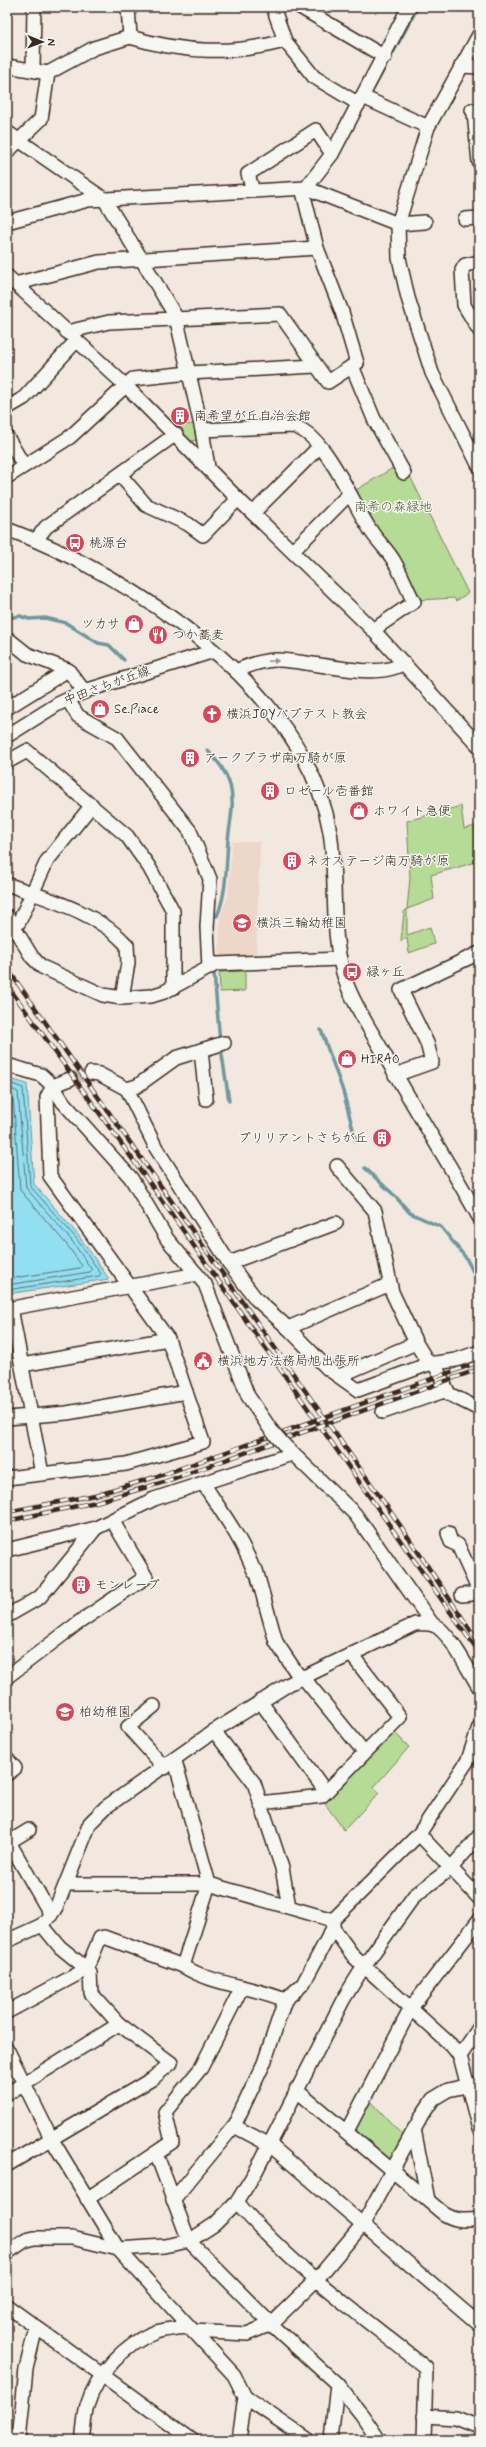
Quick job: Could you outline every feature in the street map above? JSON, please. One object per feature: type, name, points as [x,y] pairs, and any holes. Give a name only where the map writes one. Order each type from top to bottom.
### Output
[{"type":"street","points":[[33,70],[34,7]]},
{"type":"street","points":[[128,7],[130,37]]},
{"type":"street","points":[[273,7],[285,41],[314,77],[361,101],[428,127]]},
{"type":"street","points":[[300,7],[385,57]]},
{"type":"street","points":[[7,408],[24,398],[71,336],[109,322],[280,314],[315,366],[328,382],[357,363],[317,248],[304,192],[332,154],[385,57],[409,7]]},
{"type":"street","points":[[479,35],[428,127],[398,224],[396,239],[402,272],[432,373],[479,466]]},
{"type":"street","points":[[7,66],[48,73],[94,48],[130,37],[158,45],[210,51],[254,49],[285,41]]},
{"type":"street","points":[[461,66],[479,67]]},
{"type":"street","points":[[7,152],[41,119],[48,73]]},
{"type":"street","points":[[475,112],[479,162]]},
{"type":"street","points":[[253,191],[248,174],[316,130],[332,154]]},
{"type":"street","points":[[7,132],[104,199],[142,260],[176,318],[202,430],[208,466]]},
{"type":"street","points":[[7,222],[88,200],[306,188],[398,224],[425,222]]},
{"type":"street","points":[[465,219],[479,218]]},
{"type":"street","points":[[11,280],[99,262],[317,248]]},
{"type":"street","points":[[479,262],[465,265],[462,270],[464,305],[479,330]]},
{"type":"street","points":[[11,280],[176,434],[238,499],[373,630],[479,746]]},
{"type":"street","points":[[7,477],[70,437],[133,379],[189,373],[315,366]]},
{"type":"street","points":[[352,366],[374,419],[404,473]]},
{"type":"street","points":[[202,430],[292,426],[301,427],[320,447],[338,470],[349,494],[371,531],[395,562],[414,602],[373,630]]},
{"type":"street","points":[[36,540],[46,527],[176,434]]},
{"type":"street","points":[[7,437],[24,466]]},
{"type":"street","points":[[253,513],[320,447]]},
{"type":"street","points":[[120,475],[146,505],[188,524],[203,535],[238,499]]},
{"type":"street","points":[[293,551],[349,494]]},
{"type":"street","points":[[7,529],[36,540],[106,575],[151,604],[214,651],[236,671],[280,721],[305,763],[322,800],[330,832],[340,959],[353,999],[395,1075],[479,1217]]},
{"type":"street","points":[[7,638],[27,654],[68,670],[85,692]]},
{"type":"street","name":"中田さちが丘線","points":[[7,736],[68,700],[85,692],[214,651]]},
{"type":"street","points":[[236,671],[251,663],[275,660],[359,671],[397,668],[403,664]]},
{"type":"street","points":[[7,708],[68,670]]},
{"type":"street","points":[[68,700],[78,716],[117,738],[190,831],[210,878],[207,927],[209,968]]},
{"type":"street","points":[[7,762],[27,750],[127,836],[149,867],[173,911],[173,988]]},
{"type":"street","points":[[92,805],[47,861],[32,893],[9,924],[32,957],[42,967],[103,995],[122,998],[151,996],[173,988],[216,964],[340,959]]},
{"type":"street","points":[[7,884],[89,917],[118,935],[127,945],[128,963],[122,998]]},
{"type":"street","points":[[395,1075],[432,1062],[427,1044],[401,990],[479,953]]},
{"type":"street","points":[[127,1089],[137,1086],[176,1058],[221,1044]]},
{"type":"street","points":[[201,1050],[206,1099]]},
{"type":"street","points":[[7,1065],[41,1075],[53,1086],[64,1102],[132,1178],[167,1239],[205,1284],[248,1396],[271,1430],[289,1451],[340,1498],[355,1514],[433,1625],[445,1634],[479,1687]]},
{"type":"street","points":[[91,1073],[99,1074],[127,1089],[156,1148],[230,1263],[256,1299],[288,1328],[327,1368],[358,1390],[432,1364],[456,1360],[479,1352]]},
{"type":"street","points":[[7,1478],[126,1464],[203,1442],[168,1339],[50,1176],[47,1097],[53,1086],[70,1079]]},
{"type":"street","points":[[337,1166],[375,1211],[385,1252],[390,1284],[416,1343],[432,1364],[449,1394],[479,1408]]},
{"type":"street","points":[[230,1263],[336,1223]]},
{"type":"street","points":[[42,1474],[22,1365],[9,1309],[197,1274]]},
{"type":"street","points":[[288,1328],[390,1284]]},
{"type":"street","points":[[22,1365],[168,1339]]},
{"type":"street","points":[[339,1376],[416,1343]]},
{"type":"street","points":[[383,1412],[447,1390]]},
{"type":"street","points":[[7,1418],[67,1413],[186,1392]]},
{"type":"street","points":[[7,1550],[96,1528],[154,1499],[289,1451]]},
{"type":"street","points":[[202,1483],[234,1530],[249,1556],[254,1570],[256,1570],[276,1642],[301,1677],[364,1752]]},
{"type":"street","points":[[7,1677],[78,1623],[146,1577],[112,1520]]},
{"type":"street","points":[[7,1616],[40,1597],[96,1528]]},
{"type":"street","points":[[448,1533],[451,1542],[458,1545],[479,1592],[462,1595]]},
{"type":"street","points":[[7,1941],[46,1920],[60,1901],[90,1823],[106,1807],[170,1764],[214,1731],[260,1701],[301,1677],[415,1624],[433,1625]]},
{"type":"street","points":[[260,1803],[322,1796],[400,1717],[351,1654]]},
{"type":"street","points":[[260,1701],[326,1792]]},
{"type":"street","points":[[154,1706],[128,1727],[170,1764],[209,1884],[182,1966]]},
{"type":"street","points":[[173,2200],[234,2126],[264,2063],[285,2000],[303,1984],[333,1924],[419,1834],[468,1760],[479,1727]]},
{"type":"street","points":[[214,1731],[254,1784],[282,1868],[289,1907]]},
{"type":"street","points":[[7,1759],[15,1768],[7,1774]]},
{"type":"street","points":[[7,2165],[152,2079],[171,2063],[119,2024],[91,1993],[90,1973],[87,1969],[60,1948],[9,1842],[29,1830]]},
{"type":"street","points":[[419,1834],[479,1898]]},
{"type":"street","points":[[7,2253],[26,2240],[34,2238],[81,2240],[118,2249],[188,2241],[215,2224],[237,2202],[270,2145],[296,2090],[343,2000],[364,1966],[414,1896],[451,1868],[479,1836]]},
{"type":"street","points":[[66,1884],[209,1884],[289,1907],[333,1924],[343,1945],[451,2045],[460,2056],[474,2084],[479,2129]]},
{"type":"street","points":[[347,2131],[411,2008],[479,1920]]},
{"type":"street","points":[[7,2012],[87,1969],[100,1938],[104,1937],[182,1966],[195,1973],[242,1987],[261,1990],[285,2000]]},
{"type":"street","points":[[87,2199],[172,2142],[165,2112],[201,2068],[242,1987]]},
{"type":"street","points":[[7,2094],[119,2024]]},
{"type":"street","points":[[460,2056],[479,2028]]},
{"type":"street","points":[[7,2049],[51,2138],[118,2249],[234,2375],[245,2397],[308,2440]]},
{"type":"street","points":[[82,2440],[87,2406],[103,2374],[122,2353],[141,2340],[156,2332],[191,2329],[247,2334],[271,2324],[317,2280],[363,2224],[414,2129],[433,2099],[448,2090],[474,2084]]},
{"type":"street","points":[[296,2090],[347,2131],[444,2214],[454,2219],[465,2221],[479,2219]]},
{"type":"street","points":[[234,2126],[270,2145],[479,2324]]},
{"type":"street","points":[[414,2129],[428,2200]]},
{"type":"street","points":[[156,2152],[188,2241],[271,2324],[337,2384],[362,2415],[379,2440]]},
{"type":"street","points":[[237,2202],[259,2229],[317,2280],[426,2368],[424,2440]]},
{"type":"street","points":[[7,2306],[103,2374],[192,2440]]},
{"type":"street","points":[[7,2435],[19,2440],[26,2369],[36,2327]]},
{"type":"street","points":[[331,2440],[337,2384]]},
{"type":"street","points":[[239,2440],[245,2397]]},
{"type":"street","points":[[424,2416],[456,2418],[479,2427]]},
{"type":"shaded area","points":[[232,842],[260,842],[256,957],[219,958],[220,916],[228,896]]},
{"type":"green space","points":[[196,424],[199,440],[190,441],[174,425]]},
{"type":"green space","name":"南希の森緑地","points":[[403,462],[468,593],[456,601],[454,598],[419,600],[350,488],[354,486],[356,490]]},
{"type":"green space","points":[[461,806],[464,829],[475,826],[476,862],[431,875],[434,899],[407,909],[410,878],[407,821]]},
{"type":"green space","points":[[407,909],[407,935],[430,927],[434,944],[409,953],[407,938],[401,941],[404,912]]},
{"type":"green space","points":[[245,971],[245,991],[220,992],[219,972]]},
{"type":"green space","points":[[394,1732],[409,1747],[374,1787],[379,1793],[344,1830],[323,1801]]},
{"type":"green space","points":[[369,2099],[404,2137],[390,2162],[357,2133],[356,2125]]},
{"type":"water","points":[[7,1078],[27,1084],[34,1184],[79,1236],[109,1279],[7,1294]]},
{"type":"waterway","points":[[370,95],[418,7]]},
{"type":"waterway","points":[[7,618],[20,616],[29,619],[45,618],[66,623],[98,643],[109,645],[124,660]]},
{"type":"waterway","points":[[207,750],[226,774],[230,785],[232,799],[232,813],[223,898],[217,916]]},
{"type":"waterway","points":[[214,973],[220,1042]]},
{"type":"waterway","points":[[321,1030],[343,1091],[356,1141]]},
{"type":"waterway","points":[[221,1048],[229,1101]]},
{"type":"waterway","points":[[365,1168],[395,1196],[410,1213],[441,1227],[466,1258],[479,1283]]},
{"type":"tunnel","points":[[70,1079],[91,1073]]},
{"type":"railway","points":[[7,968],[402,1528],[479,1643]]},
{"type":"railway","points":[[7,985],[154,1189],[479,1653]]},
{"type":"railway","points":[[7,1512],[95,1495],[162,1475],[479,1362]]},
{"type":"railway","points":[[7,1521],[96,1502],[164,1482],[479,1369]]},
{"type":"place","name":"南希望が丘自治会館","points":[[180,416]]},
{"type":"place","name":"桃源台","points":[[75,543]]},
{"type":"place","name":"ツカサ","points":[[134,624]]},
{"type":"place","name":"つか蕎麦","points":[[158,635]]},
{"type":"place","name":"Se.Piace","points":[[100,709]]},
{"type":"place","name":"横浜JOYバプテスト教会","points":[[212,714]]},
{"type":"place","name":"アークプラザ南万騎が原","points":[[190,758]]},
{"type":"place","name":"ロゼール壱番館","points":[[270,791]]},
{"type":"place","name":"ホワイト急便","points":[[359,811]]},
{"type":"place","name":"ネオステージ南万騎が原","points":[[292,861]]},
{"type":"place","name":"横浜三輪幼稚園","points":[[242,923]]},
{"type":"place","name":"緑ヶ丘","points":[[352,972]]},
{"type":"place","name":"HIRAO","points":[[347,1059]]},
{"type":"place","name":"ブリリアントさちが丘","points":[[382,1138]]},
{"type":"place","name":"横浜地方法務局旭出張所","points":[[203,1361]]},
{"type":"place","name":"モンレーブ","points":[[81,1585]]},
{"type":"place","name":"柏幼稚園","points":[[65,1712]]}]
